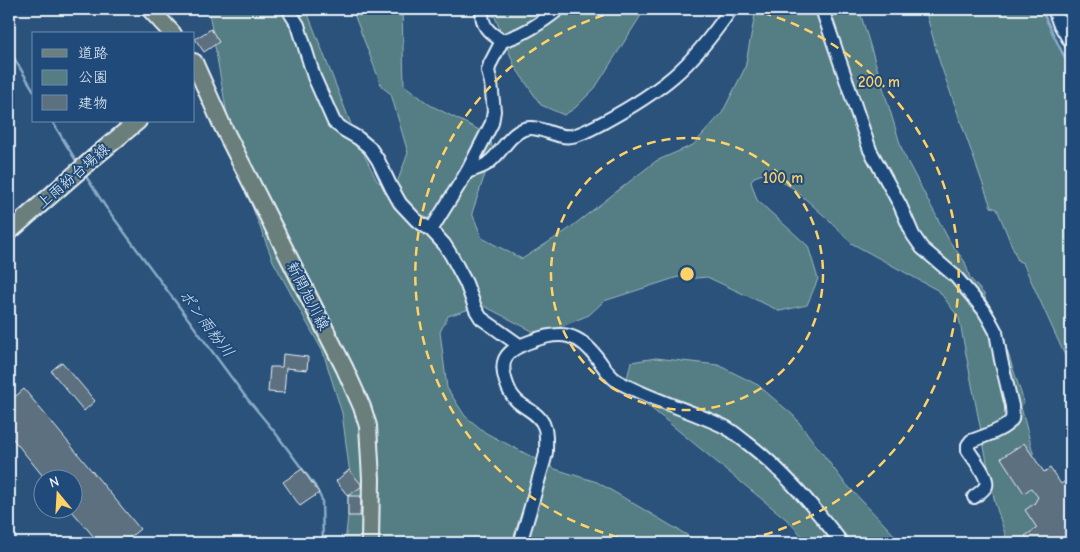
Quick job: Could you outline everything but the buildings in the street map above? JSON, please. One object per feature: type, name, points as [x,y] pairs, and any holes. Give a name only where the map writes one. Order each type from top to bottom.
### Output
[{"type":"main road","points":[[150,9],[171,32]]},
{"type":"main road","name":"新開旭川線","points":[[195,69],[345,369],[362,407],[368,426],[370,446],[370,543]]},
{"type":"main road","name":"上雨紛台場線","points":[[9,232],[96,155],[137,122]]},
{"type":"street","points":[[290,9],[298,25],[314,77],[334,122],[370,148],[400,203],[416,220],[431,230],[444,244],[466,283],[481,318],[519,345]]},
{"type":"street","points":[[482,9],[482,16],[488,31],[502,41]]},
{"type":"street","points":[[431,230],[467,172],[492,123],[494,111],[492,83],[488,71],[502,41],[527,32],[560,9]]},
{"type":"street","points":[[467,172],[489,163],[511,138],[521,130],[526,128],[538,129],[570,137],[579,135],[639,102],[675,75],[691,59],[731,9]]},
{"type":"street","points":[[822,9],[870,150],[900,205],[913,235],[922,248],[956,277],[983,309],[996,332],[1013,414],[1011,421],[1002,428],[972,441],[968,445],[968,450],[985,477],[986,482],[985,488],[974,497]]},
{"type":"street","points":[[1054,9],[1059,23],[1071,43]]},
{"type":"street","points":[[520,543],[546,453],[544,426],[534,413],[515,400],[504,380],[503,365],[505,358],[519,345],[545,336],[577,338],[598,359],[605,371],[615,379],[642,394],[727,428],[774,465],[820,514],[842,543]]},
{"type":"green space","points":[[207,9],[306,9],[358,142],[377,181],[394,191],[408,153],[391,94],[382,87],[352,9],[402,9],[404,85],[430,105],[489,135],[493,150],[472,213],[482,238],[522,259],[566,231],[656,161],[693,145],[722,113],[745,68],[756,9],[859,9],[903,153],[950,242],[965,262],[970,278],[984,294],[990,312],[996,317],[1024,402],[1021,407],[1047,513],[1061,543],[1008,543],[995,503],[959,318],[939,291],[851,243],[830,221],[793,188],[766,173],[754,177],[751,182],[757,200],[808,246],[818,279],[807,305],[780,311],[707,277],[686,279],[678,277],[604,301],[589,315],[540,335],[482,305],[448,316],[440,332],[447,388],[465,416],[486,433],[555,469],[597,482],[699,543],[345,543],[348,496],[351,482],[342,413],[323,352],[273,261],[245,188],[226,109]]},
{"type":"green space","points":[[487,9],[645,9],[595,88],[575,108],[564,115],[541,105],[515,67],[495,17],[489,15]]},
{"type":"green space","points":[[925,9],[1042,9],[1065,60],[1071,64],[1071,369],[1023,263],[1018,261],[997,209],[991,207],[940,63]]},
{"type":"green space","points":[[656,358],[718,365],[758,385],[794,416],[844,482],[902,543],[809,543],[786,519],[646,404],[627,379],[631,362]]},
{"type":"waterway","points":[[1041,9],[1062,52],[1071,64]]},
{"type":"waterway","name":"ポン雨粉川","points":[[9,50],[32,88]]},
{"type":"waterway","name":"ポン雨粉川","points":[[53,122],[78,164]]},
{"type":"waterway","name":"ポン雨粉川","points":[[85,175],[105,206],[245,396],[315,486],[322,500],[323,543]]}]
